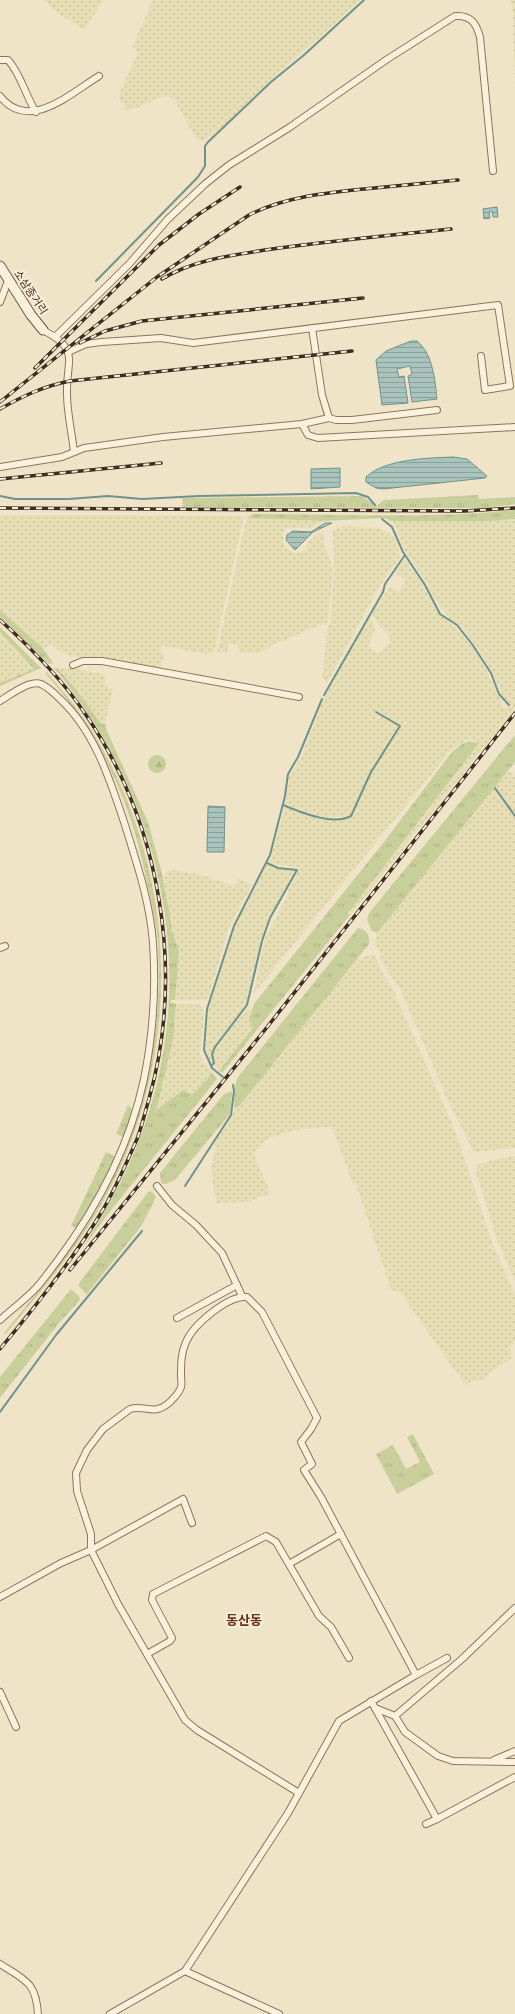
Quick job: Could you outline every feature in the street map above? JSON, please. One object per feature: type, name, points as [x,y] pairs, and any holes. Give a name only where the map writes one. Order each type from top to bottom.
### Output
[{"type":"street","points":[[56,336],[130,263],[168,219],[205,184],[229,165],[290,127],[386,60],[455,16],[464,15],[470,18],[477,25],[480,37],[493,171]]},
{"type":"street","points":[[0,60],[8,60],[14,66],[36,112]]},
{"type":"street","points":[[0,96],[13,108],[36,112],[46,109],[99,76]]},
{"type":"street","name":"소삼종거리","points":[[0,266],[8,281],[43,330]]},
{"type":"street","points":[[0,302],[8,281]]},
{"type":"street","points":[[68,352],[86,344],[102,342],[161,338],[193,343],[498,305],[510,386],[485,390],[480,356]]},
{"type":"street","points":[[312,328],[322,395],[329,418]]},
{"type":"street","points":[[43,330],[56,336],[62,341],[68,352],[70,370],[67,394],[74,452]]},
{"type":"street","points":[[0,467],[62,457],[84,448],[164,437],[302,424],[329,418],[336,420],[352,420],[437,410]]},
{"type":"street","points":[[302,424],[308,435],[318,438],[515,427]]},
{"type":"street","points":[[73,665],[83,661],[102,661],[299,697]]},
{"type":"street","points":[[0,701],[33,684],[40,684],[48,688],[62,701],[86,730],[108,776],[138,866],[150,921],[154,974],[151,1027],[144,1077],[139,1101],[122,1149],[101,1194],[75,1236],[37,1287],[0,1320]]},
{"type":"street","points":[[157,1186],[172,1205],[196,1225],[222,1253],[242,1296]]},
{"type":"street","points":[[177,1318],[237,1285]]},
{"type":"street","points":[[299,1793],[198,1730],[185,1720],[118,1604],[91,1550],[92,1534],[77,1491],[76,1473],[87,1450],[103,1429],[123,1412],[135,1407],[148,1410],[157,1409],[170,1402],[181,1388],[181,1360],[186,1341],[202,1322],[222,1305],[242,1296],[247,1296],[262,1312],[317,1418],[311,1430],[301,1442],[312,1464],[304,1470],[416,1675]]},
{"type":"street","points":[[0,1597],[61,1563],[91,1550],[183,1499],[192,1524]]},
{"type":"street","points":[[289,1564],[340,1534]]},
{"type":"street","points":[[147,1654],[170,1641],[172,1638],[152,1600],[153,1594],[266,1536],[276,1542],[319,1616],[331,1627],[349,1658]]},
{"type":"street","points":[[395,1716],[462,1659],[515,1608]]},
{"type":"street","points":[[110,2014],[185,1971],[288,1813],[339,1721],[447,1658]]},
{"type":"street","points":[[0,1692],[16,1727]]},
{"type":"street","points":[[371,1701],[437,1819]]},
{"type":"street","points":[[375,1708],[395,1716],[405,1732],[438,1756],[453,1761],[515,1762]]},
{"type":"street","points":[[492,1761],[515,1751]]},
{"type":"street","points":[[426,1824],[515,1778]]},
{"type":"street","points":[[0,1964],[28,1982],[34,1992],[38,2014]]},
{"type":"street","points":[[185,1971],[279,2014]]},
{"type":"shaded area","points":[[44,0],[104,0],[84,30],[55,11]]},
{"type":"shaded area","points":[[153,0],[361,0],[270,81],[223,126],[204,141],[200,141],[196,138],[175,101],[167,95],[127,111],[119,99],[120,92],[138,52],[133,46]]},
{"type":"shaded area","points":[[510,0],[515,0],[515,87],[513,9]]},
{"type":"shaded area","points":[[0,515],[244,516],[214,652],[207,654],[162,646],[161,653],[164,654],[160,670],[103,659],[82,658],[62,653],[53,645],[43,648],[0,610]]},
{"type":"shaded area","points":[[246,519],[323,521],[311,528],[286,528],[283,533],[283,541],[286,548],[296,554],[305,550],[309,541],[324,530],[325,549],[329,555],[333,571],[328,622],[270,646],[260,653],[239,653],[238,645],[229,644],[228,654],[217,652]]},
{"type":"shaded area","points":[[515,519],[515,709],[352,913],[349,910],[418,823],[478,742],[471,739],[466,740],[450,751],[254,993],[264,941],[299,869],[298,867],[273,864],[270,861],[285,807],[320,819],[346,819],[352,816],[372,772],[401,726],[375,711],[375,713],[399,726],[370,772],[350,815],[346,817],[320,817],[285,804],[290,773],[301,758],[325,695],[369,618],[372,620],[375,629],[369,644],[370,647],[376,653],[380,652],[388,645],[390,640],[389,635],[378,625],[372,612],[390,587],[399,592],[405,580],[395,572],[405,559],[421,582],[439,614],[462,633],[482,661],[501,700],[502,707],[505,709],[511,703],[507,702],[501,693],[492,671],[473,642],[464,630],[449,618],[432,595],[427,583],[405,551],[393,521],[488,521]]},
{"type":"shaded area","points":[[344,526],[379,528],[387,532],[393,536],[397,543],[400,557],[380,586],[327,683],[322,678],[328,625],[330,625],[334,572],[333,530]]},
{"type":"shaded area","points":[[0,632],[34,669],[0,683]]},
{"type":"shaded area","points":[[57,668],[73,668],[106,675],[105,685],[113,689],[105,723],[102,725],[75,688]]},
{"type":"shaded area","points":[[509,770],[515,778],[515,814],[495,786]]},
{"type":"shaded area","points":[[494,788],[515,818],[515,1148],[474,1152],[450,1105],[401,991],[383,964],[375,941],[377,933]]},
{"type":"shaded area","points":[[267,864],[277,868],[296,870],[270,918],[262,942],[247,1005],[214,1047],[211,1054],[213,1063],[211,1065],[206,1049],[208,1009],[235,926]]},
{"type":"shaded area","points":[[174,870],[208,876],[233,886],[239,879],[252,885],[228,930],[209,997],[205,1000],[175,1000],[179,950],[172,932],[163,877],[168,871]]},
{"type":"shaded area","points":[[374,954],[383,974],[391,985],[456,1133],[493,1245],[515,1295],[515,1342],[509,1348],[513,1357],[479,1381],[472,1381],[465,1385],[400,1292],[391,1290],[356,1184],[353,1184],[332,1127],[300,1129],[269,1138],[258,1147],[254,1155],[270,1193],[249,1202],[217,1203],[211,1167],[216,1146],[214,1144],[236,1108],[356,960]]},
{"type":"shaded area","points":[[176,1004],[198,1004],[202,1006],[204,1017],[201,1044],[202,1049],[199,1052],[204,1064],[208,1066],[213,1073],[192,1096],[156,1111],[173,1040]]},
{"type":"shaded area","points":[[247,1008],[251,1011],[250,1025],[252,1029],[219,1071],[213,1065],[215,1062],[213,1054],[216,1047]]},
{"type":"shaded area","points":[[515,1156],[515,1281],[497,1240],[475,1169],[479,1164]]},
{"type":"green space","points":[[478,495],[479,499],[515,497],[515,504],[484,508],[183,507],[182,498],[362,496],[376,506],[384,500]]},
{"type":"green space","points":[[515,510],[515,519],[488,521],[391,521],[385,518],[323,521],[246,519],[253,514],[417,515],[482,513]]},
{"type":"green space","points":[[0,610],[43,648],[53,663],[49,664],[0,617]]},
{"type":"green space","points":[[0,627],[41,668],[0,686],[0,683],[34,669],[0,632]]},
{"type":"green space","points":[[54,668],[57,668],[75,688],[102,725],[105,723],[107,731],[148,822],[161,869],[172,932],[179,950],[175,1000],[171,1000],[171,1003],[176,1004],[173,1040],[156,1111],[183,1090],[192,1095],[213,1073],[217,1079],[112,1209],[81,1250],[107,1208],[129,1165],[141,1135],[159,1074],[168,1013],[169,951],[161,890],[145,831],[122,773],[91,719]]},
{"type":"green space","points":[[46,671],[87,723],[118,780],[141,839],[155,901],[161,964],[158,1026],[147,1089],[128,1149],[100,1207],[68,1257],[6,1334],[4,1333],[62,1262],[88,1224],[110,1184],[123,1156],[134,1127],[150,1067],[158,1006],[159,974],[156,927],[139,849],[131,821],[122,795],[97,745],[82,720],[46,674]]},
{"type":"green space","points":[[515,735],[515,762],[377,933],[371,930],[367,919],[369,913]]},
{"type":"green space","points":[[469,741],[479,743],[348,913],[350,915],[222,1073],[219,1071],[252,1029],[249,1019],[254,1004],[384,842],[452,752],[462,744]]},
{"type":"green space","points":[[157,755],[163,758],[166,764],[163,770],[157,773],[151,770],[148,764],[151,758]]},
{"type":"green space","points":[[358,928],[366,931],[369,938],[369,944],[240,1105],[236,1108],[234,1107],[235,1085],[238,1077]]},
{"type":"green space","points":[[232,1091],[230,1114],[175,1180],[166,1184],[161,1183],[160,1173],[224,1094]]},
{"type":"green space","points":[[128,1105],[133,1110],[124,1137],[116,1134]]},
{"type":"green space","points":[[106,1152],[114,1156],[113,1162],[95,1199],[77,1228],[71,1226]]},
{"type":"green space","points":[[152,1191],[156,1197],[142,1225],[87,1294],[85,1293],[79,1286],[80,1282],[148,1192]]},
{"type":"green space","points":[[71,1289],[79,1296],[80,1300],[59,1323],[0,1398],[0,1377]]},
{"type":"green space","points":[[413,1434],[434,1474],[397,1494],[376,1454],[393,1445],[406,1469],[420,1462],[407,1437]]},
{"type":"water","points":[[497,207],[498,217],[493,217],[492,211],[489,212],[490,218],[484,219],[483,209]]},
{"type":"water","points":[[411,341],[417,341],[427,353],[434,376],[437,399],[412,402],[408,376],[412,374],[410,366],[397,369],[399,377],[404,376],[408,403],[382,405],[376,360],[386,351]]},
{"type":"water","points":[[453,457],[467,459],[487,476],[485,478],[383,489],[376,488],[366,482],[366,477],[384,466],[419,459]]},
{"type":"water","points":[[340,468],[340,487],[311,489],[311,469]]},
{"type":"water","points":[[325,523],[332,523],[313,532],[295,550],[286,540],[287,535],[293,531],[311,532]]},
{"type":"water","points":[[208,806],[225,807],[224,852],[207,852]]},
{"type":"waterway","points":[[96,281],[198,177],[205,166],[205,146],[208,142],[271,82],[304,55],[364,0]]},
{"type":"waterway","points":[[0,496],[15,499],[69,499],[108,496],[142,499],[199,496],[356,493],[368,497],[375,505]]},
{"type":"waterway","points":[[382,519],[392,527],[403,552],[425,585],[440,614],[457,625],[472,644],[491,673],[499,694],[509,705]]},
{"type":"waterway","points":[[324,695],[383,592],[385,584],[405,555]]},
{"type":"waterway","points":[[223,1077],[212,1068],[204,1050],[207,1009],[234,926],[270,855],[285,796],[288,774],[298,757],[322,699]]},
{"type":"waterway","points":[[283,805],[326,819],[343,819],[351,816],[371,772],[400,726],[376,712]]},
{"type":"waterway","points":[[495,788],[515,816]]},
{"type":"waterway","points":[[211,1066],[214,1063],[212,1054],[215,1047],[247,1005],[262,941],[270,918],[297,870],[278,868],[267,863]]},
{"type":"waterway","points":[[185,1186],[231,1115],[234,1091],[233,1085]]},
{"type":"waterway","points":[[0,1412],[56,1335],[142,1231]]},
{"type":"railway","points":[[0,402],[157,277],[249,215],[277,204],[320,194],[458,180]]},
{"type":"railway","points":[[35,368],[159,245],[199,214],[240,187]]},
{"type":"railway","points":[[162,279],[175,272],[201,262],[229,256],[316,243],[451,229]]},
{"type":"railway","points":[[80,343],[105,331],[142,321],[363,298]]},
{"type":"railway","points":[[0,409],[34,392],[70,381],[352,351]]},
{"type":"railway","points":[[0,479],[161,463]]},
{"type":"railway","points":[[0,508],[464,511],[515,508]]},
{"type":"railway","points":[[0,620],[46,665],[67,689],[86,715],[112,758],[133,803],[148,851],[159,900],[165,950],[165,1000],[160,1050],[149,1099],[137,1139],[111,1195],[90,1231],[66,1266],[0,1349]]},
{"type":"railway","points":[[70,1270],[264,1031],[515,713]]},
{"type":"district","name":"동산동","points":[[244,1620]]}]
